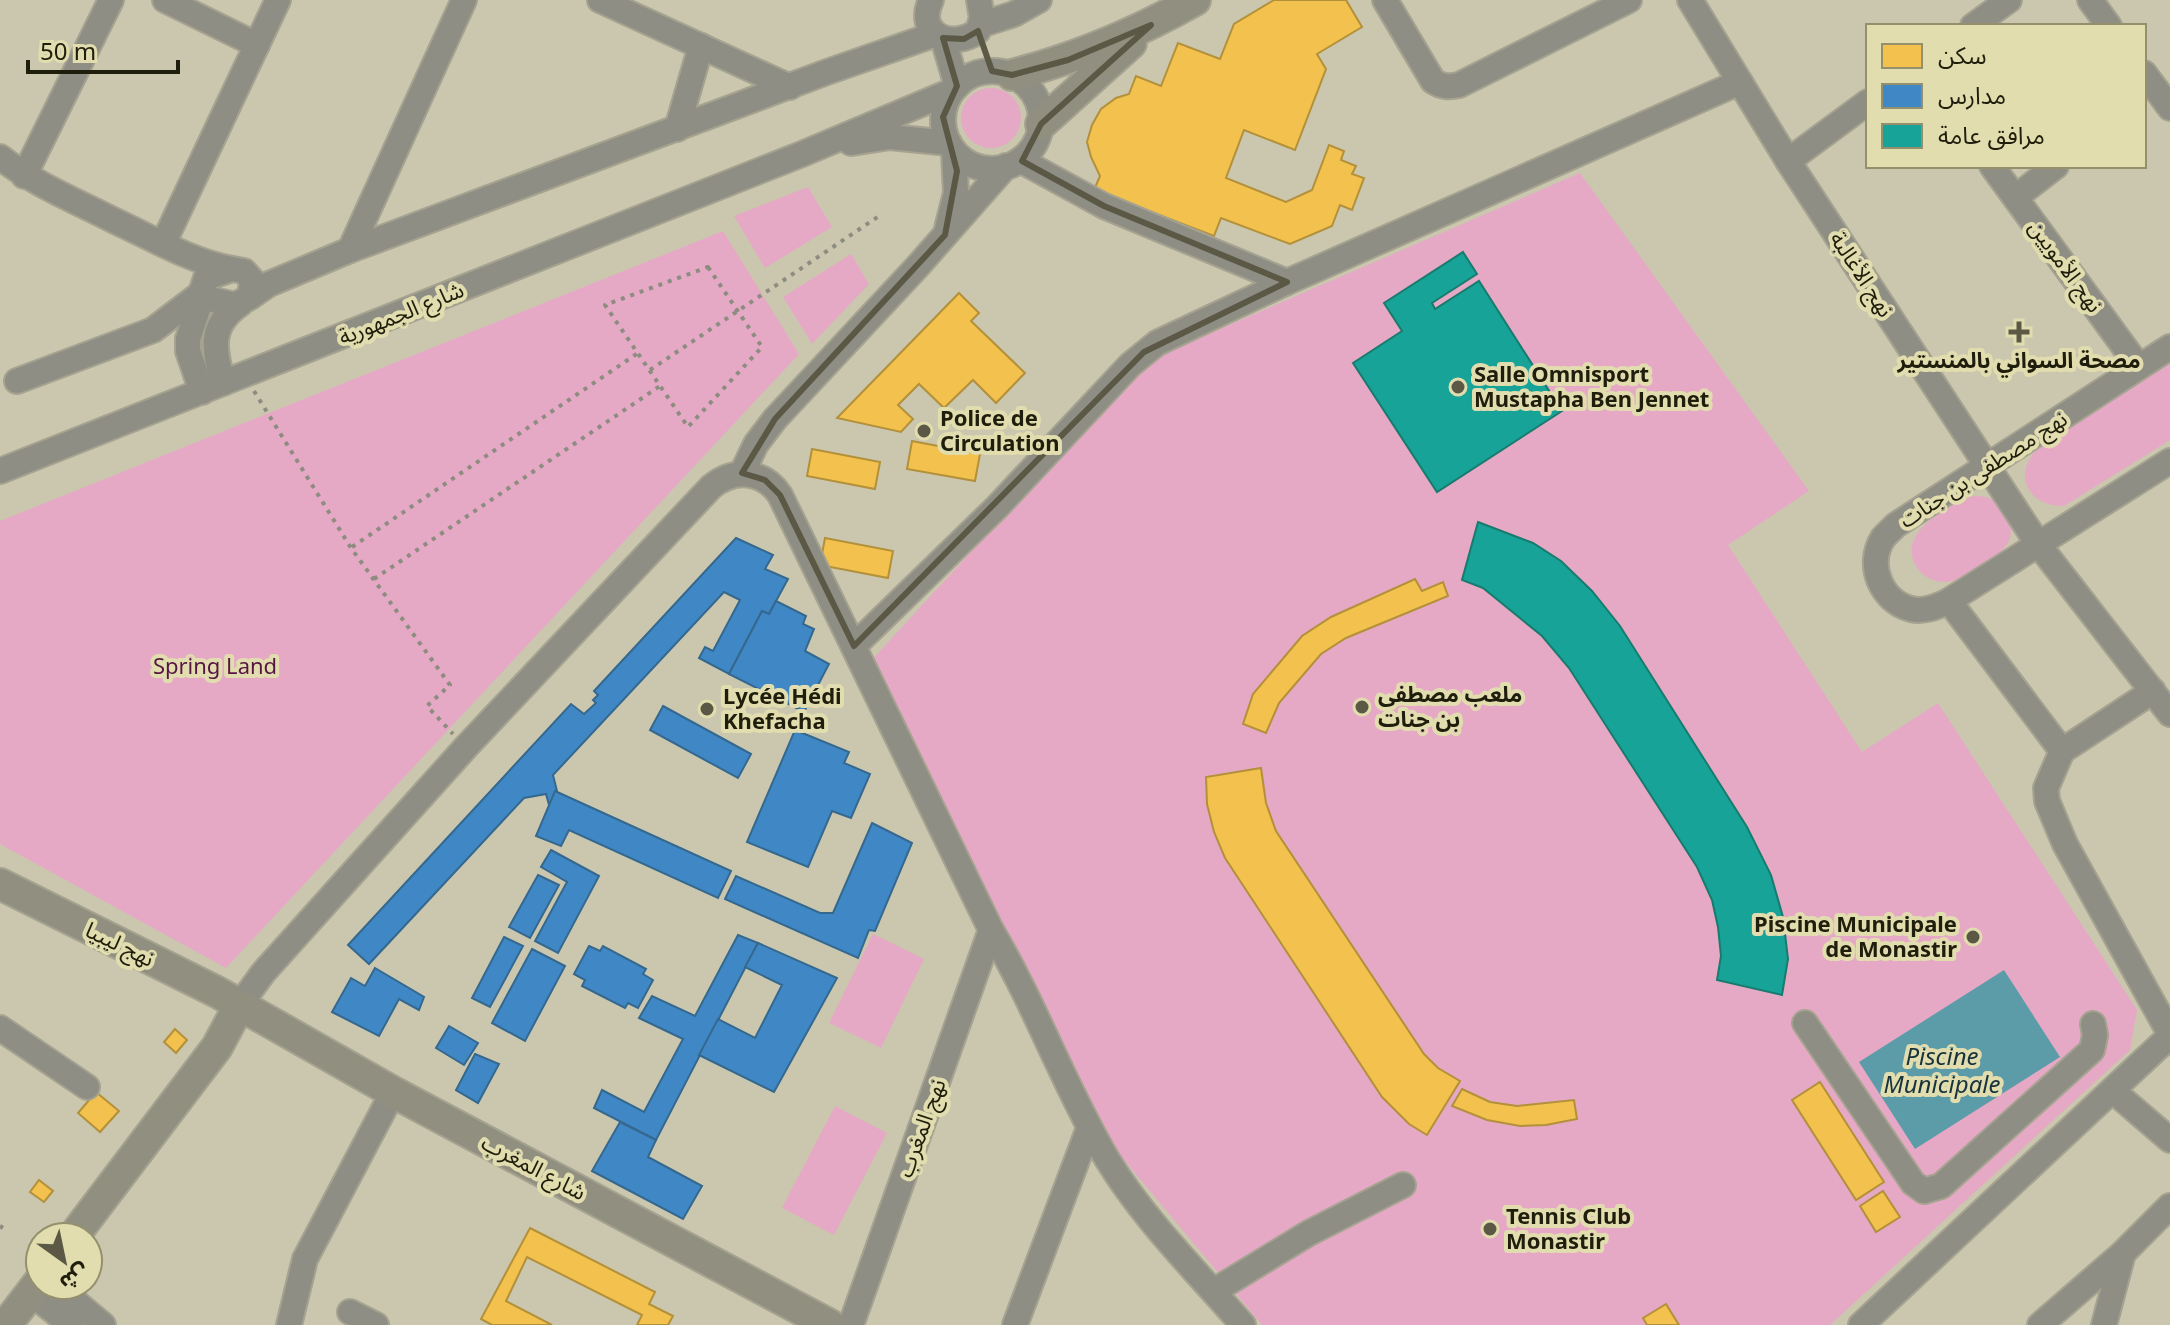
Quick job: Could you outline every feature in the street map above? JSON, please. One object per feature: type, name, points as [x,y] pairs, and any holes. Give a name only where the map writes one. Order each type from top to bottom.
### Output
[{"type":"main road","points":[[1002,73],[1068,60],[1151,25],[1195,0]]},
{"type":"main road","points":[[1025,148],[1151,25]]},
{"type":"main road","name":"نهج ليبيا","points":[[0,884],[217,992],[239,1006]]},
{"type":"main road","points":[[85,1221],[217,1047],[239,1006]]},
{"type":"main road","name":"شارع المغرب","points":[[239,1006],[393,1092],[830,1325]]},
{"type":"main road","points":[[6,1325],[28,1301]]},
{"type":"street","points":[[24,176],[111,0]]},
{"type":"street","points":[[165,0],[257,45]]},
{"type":"street","points":[[173,249],[278,0]]},
{"type":"street","points":[[600,0],[790,87]]},
{"type":"street","points":[[979,0],[983,12],[979,28],[1002,73]]},
{"type":"street","points":[[1025,0],[1038,0]]},
{"type":"street","points":[[932,16],[964,39],[979,28],[1038,0]]},
{"type":"street","points":[[1385,0],[1433,81],[1450,87],[1629,0]]},
{"type":"street","name":"نهج الأغالبة","points":[[1690,0],[1788,161],[2038,544],[2170,714]]},
{"type":"street","points":[[1976,24],[2009,0]]},
{"type":"street","points":[[2090,0],[2108,24]]},
{"type":"street","points":[[350,250],[463,1]]},
{"type":"street","points":[[223,383],[214,350],[215,339],[229,312],[269,284],[350,250],[875,55],[932,16]]},
{"type":"street","points":[[932,16],[954,88]]},
{"type":"street","points":[[677,129],[701,46]]},
{"type":"street","points":[[742,473],[756,444],[775,419],[945,235],[1025,148],[1040,109],[1025,83],[1002,73],[967,77],[954,88],[943,117],[952,148],[956,193],[945,235]]},
{"type":"street","points":[[854,646],[997,507],[1144,352],[1287,282],[1740,82]]},
{"type":"street","points":[[2153,83],[2170,108]]},
{"type":"street","name":"شارع الجمهورية","points":[[0,471],[802,154],[954,88]]},
{"type":"street","points":[[1788,161],[1866,103]]},
{"type":"street","name":"شارع الجمهورية","points":[[802,154],[890,137],[952,148]]},
{"type":"street","points":[[952,148],[976,166],[991,169],[1025,148]]},
{"type":"street","points":[[1025,148],[1070,189],[1287,282]]},
{"type":"street","points":[[0,157],[24,176],[173,249],[238,270],[252,280],[245,300]]},
{"type":"street","name":"نهج الأمويين","points":[[1994,168],[2139,367]]},
{"type":"street","points":[[2016,197],[2053,168]]},
{"type":"street","points":[[173,249],[193,265],[203,292],[214,302],[245,300]]},
{"type":"street","points":[[223,383],[188,351],[188,339],[206,278],[238,270],[300,269]]},
{"type":"street","points":[[17,381],[153,330],[203,292]]},
{"type":"street","name":"نهج مصطفى بن جنات","points":[[2170,347],[1896,525],[1883,538],[1876,555],[1876,573],[1883,590],[1896,602],[1912,610],[1930,609],[1949,601],[2170,462]]},
{"type":"street","points":[[239,1006],[263,973],[466,747],[711,487],[742,473],[765,480],[780,495],[991,930],[1016,971],[1089,1128],[1126,1188],[1243,1325]]},
{"type":"street","points":[[1949,601],[2062,751]]},
{"type":"street","points":[[1861,1325],[2170,1035],[2070,853],[2047,801],[2046,788],[2062,751],[2153,691]]},
{"type":"street","name":"نهج المغرب","points":[[851,1325],[991,930]]},
{"type":"street","points":[[1805,1023],[1913,1183],[1924,1191],[1941,1186],[2092,1050],[2095,1035],[2093,1024]]},
{"type":"street","points":[[0,1028],[87,1087]]},
{"type":"street","points":[[2113,1091],[2170,1140]]},
{"type":"street","points":[[289,1325],[305,1259],[393,1092]]},
{"type":"street","points":[[1015,1325],[1089,1128]]},
{"type":"street","points":[[1214,1291],[1309,1233],[1403,1185]]},
{"type":"street","points":[[2040,1325],[2123,1253],[2170,1206]]},
{"type":"street","points":[[2104,1325],[2123,1253]]},
{"type":"street","points":[[53,1301],[71,1325]]},
{"type":"street","points":[[65,1301],[103,1325]]},
{"type":"street","points":[[350,1312],[376,1325]]},
{"type":"path","points":[[650,370],[882,214]]},
{"type":"path","points":[[708,267],[738,311],[762,347],[688,427],[605,305],[708,267]]},
{"type":"path","points":[[351,548],[638,353]]},
{"type":"path","points":[[223,383],[351,548],[450,685],[427,706],[466,747]]},
{"type":"path","points":[[374,579],[660,386]]},
{"type":"highlighted area","points":[[1151,25],[1041,124],[1022,161],[1104,206],[1287,282],[1144,352],[854,646],[780,495],[765,480],[742,473],[775,419],[945,235],[957,171],[943,117],[957,86],[943,38],[964,39],[978,31],[992,71],[1012,75],[1068,60]]},
{"type":"green space","points":[[991,88],[1013,96],[1021,118],[1013,140],[991,148],[969,140],[961,118],[969,96]]},
{"type":"green space","name":"ملعب مصطفى بن جنات","points":[[1580,173],[1809,491],[1728,545],[1862,752],[1938,703],[2137,1010],[2130,1050],[1830,1325],[1262,1325],[1088,1117],[1019,980],[1030,972],[1003,930],[870,662],[1146,361]]},
{"type":"green space","points":[[808,187],[832,227],[765,268],[734,216]]},
{"type":"green space","name":"Spring Land","points":[[723,231],[799,354],[226,968],[0,844],[0,521]]},
{"type":"green space","points":[[851,254],[869,284],[812,344],[783,297]]},
{"type":"green space","points":[[2170,362],[2170,440],[2064,506],[2051,505],[2032,494],[2025,477],[2026,467],[2039,447]]},
{"type":"green space","points":[[1972,496],[1990,498],[2003,510],[2011,529],[2007,544],[1995,556],[1958,579],[1945,582],[1930,578],[1918,569],[1912,556],[1912,544],[1918,533],[1937,515]]},
{"type":"green space","points":[[873,934],[924,959],[881,1048],[829,1023]]},
{"type":"green space","points":[[835,1106],[887,1133],[834,1235],[782,1208]]},
{"type":"water","name":"Piscine Municipale","points":[[2004,970],[2060,1057],[1915,1149],[1859,1062]]},
{"type":"building: سكن","points":[[1274,0],[1346,0],[1362,27],[1317,54],[1326,69],[1295,150],[1244,130],[1226,178],[1286,202],[1312,190],[1329,145],[1344,151],[1341,160],[1356,166],[1352,174],[1364,178],[1352,210],[1340,205],[1332,226],[1290,244],[1221,218],[1214,236],[1094,190],[1100,176],[1087,142],[1101,109],[1116,98],[1129,94],[1136,76],[1161,86],[1178,43],[1220,59],[1234,24]]},
{"type":"building: سكن","points":[[959,293],[979,313],[971,321],[1025,373],[996,403],[973,380],[944,408],[919,384],[898,405],[913,419],[901,432],[837,418]]},
{"type":"building: سكن","points":[[912,441],[980,454],[975,481],[907,469]]},
{"type":"building: سكن","points":[[812,449],[880,462],[875,489],[807,476]]},
{"type":"building: سكن","points":[[825,538],[893,551],[888,578],[820,565]]},
{"type":"building: سكن","points":[[1415,579],[1422,591],[1443,582],[1448,596],[1346,638],[1321,654],[1279,703],[1266,733],[1243,724],[1253,694],[1302,636],[1331,617]]},
{"type":"building: سكن","points":[[1261,768],[1266,803],[1276,831],[1424,1054],[1438,1068],[1460,1081],[1427,1135],[1409,1124],[1382,1097],[1225,858],[1207,804],[1206,777]]},
{"type":"building: سكن","points":[[175,1029],[187,1040],[176,1053],[164,1042]]},
{"type":"building: سكن","points":[[1820,1082],[1884,1182],[1856,1200],[1792,1100]]},
{"type":"building: سكن","points":[[1462,1089],[1490,1102],[1517,1106],[1574,1100],[1577,1119],[1520,1126],[1487,1120],[1452,1106]]},
{"type":"building: سكن","points":[[96,1092],[119,1111],[100,1132],[78,1113]]},
{"type":"building: سكن","points":[[39,1180],[53,1191],[44,1202],[30,1192]]},
{"type":"building: سكن","points":[[1883,1191],[1900,1217],[1876,1232],[1860,1206]]},
{"type":"building: سكن","points":[[530,1228],[655,1292],[649,1304],[673,1316],[668,1325],[637,1325],[642,1315],[527,1257],[506,1301],[552,1325],[492,1325],[481,1319]]},
{"type":"building: سكن","points":[[1666,1304],[1679,1325],[1647,1325],[1643,1318]]},
{"type":"building: مدارس","points":[[736,538],[773,555],[765,569],[788,579],[769,614],[762,611],[729,674],[699,658],[705,647],[713,651],[740,600],[724,592],[553,775],[557,791],[549,805],[546,794],[524,798],[369,964],[348,945],[571,704],[584,714],[596,703],[593,700],[598,695],[594,691]]},
{"type":"building: مدارس","points":[[776,601],[806,616],[803,624],[814,629],[805,651],[829,664],[804,712],[729,674],[762,611],[769,614]]},
{"type":"building: مدارس","points":[[663,706],[751,754],[738,778],[650,730]]},
{"type":"building: مدارس","points":[[795,730],[849,752],[844,763],[870,774],[851,818],[832,811],[808,867],[747,842]]},
{"type":"building: مدارس","points":[[555,791],[731,871],[718,898],[569,830],[561,846],[536,836]]},
{"type":"building: مدارس","points":[[872,823],[912,843],[875,931],[869,930],[858,958],[725,899],[736,876],[820,913],[833,913]]},
{"type":"building: مدارس","points":[[551,850],[599,876],[558,953],[535,941],[567,882],[541,867]]},
{"type":"building: مدارس","points":[[538,875],[559,885],[530,938],[509,927]]},
{"type":"building: مدارس","points":[[738,935],[758,943],[656,1140],[594,1108],[602,1090],[644,1112],[683,1039],[639,1018],[652,996],[695,1016]]},
{"type":"building: مدارس","points":[[504,937],[523,946],[490,1007],[472,998]]},
{"type":"building: مدارس","points":[[758,943],[837,978],[774,1092],[699,1055],[718,1019],[755,1038],[782,985],[745,967]]},
{"type":"building: مدارس","points":[[589,946],[600,951],[603,946],[646,969],[643,974],[653,980],[638,1008],[628,1003],[625,1008],[582,986],[585,980],[574,974]]},
{"type":"building: مدارس","points":[[532,949],[565,966],[525,1041],[492,1023]]},
{"type":"building: مدارس","points":[[375,968],[424,997],[419,1010],[399,999],[379,1036],[332,1012],[351,978],[365,986]]},
{"type":"building: مدارس","points":[[449,1026],[478,1043],[464,1065],[436,1048]]},
{"type":"building: مدارس","points":[[475,1054],[499,1064],[478,1103],[456,1090]]},
{"type":"building: مدارس","points":[[620,1122],[656,1140],[648,1157],[702,1186],[683,1219],[592,1171]]},
{"type":"building: مرافق عامة","name":"Salle Omnisport Mustapha Ben Jennet","points":[[1463,252],[1477,274],[1432,303],[1435,309],[1479,281],[1562,411],[1437,492],[1353,363],[1402,331],[1384,303]]},
{"type":"building: مرافق عامة","points":[[1478,522],[1533,543],[1561,561],[1592,591],[1620,626],[1747,827],[1771,875],[1783,917],[1788,959],[1782,995],[1717,980],[1721,956],[1718,927],[1712,900],[1697,867],[1569,668],[1542,636],[1483,588],[1462,580]]},
{"type":"place","name":"مصحة السواني بالمنستير","points":[[2019,332]]},
{"type":"place","name":"Salle Omnisport Mustapha Ben Jennet","points":[[1458,387]]},
{"type":"place","name":"Police de Circulation","points":[[924,431]]},
{"type":"place","name":"ملعب مصطفى بن جنات","points":[[1362,707]]},
{"type":"place","name":"Lycée Hédi Khefacha","points":[[707,709]]},
{"type":"place","name":"Piscine Municipale de Monastir","points":[[1973,937]]},
{"type":"place","name":"Tennis Club Monastir","points":[[1490,1229]]}]
